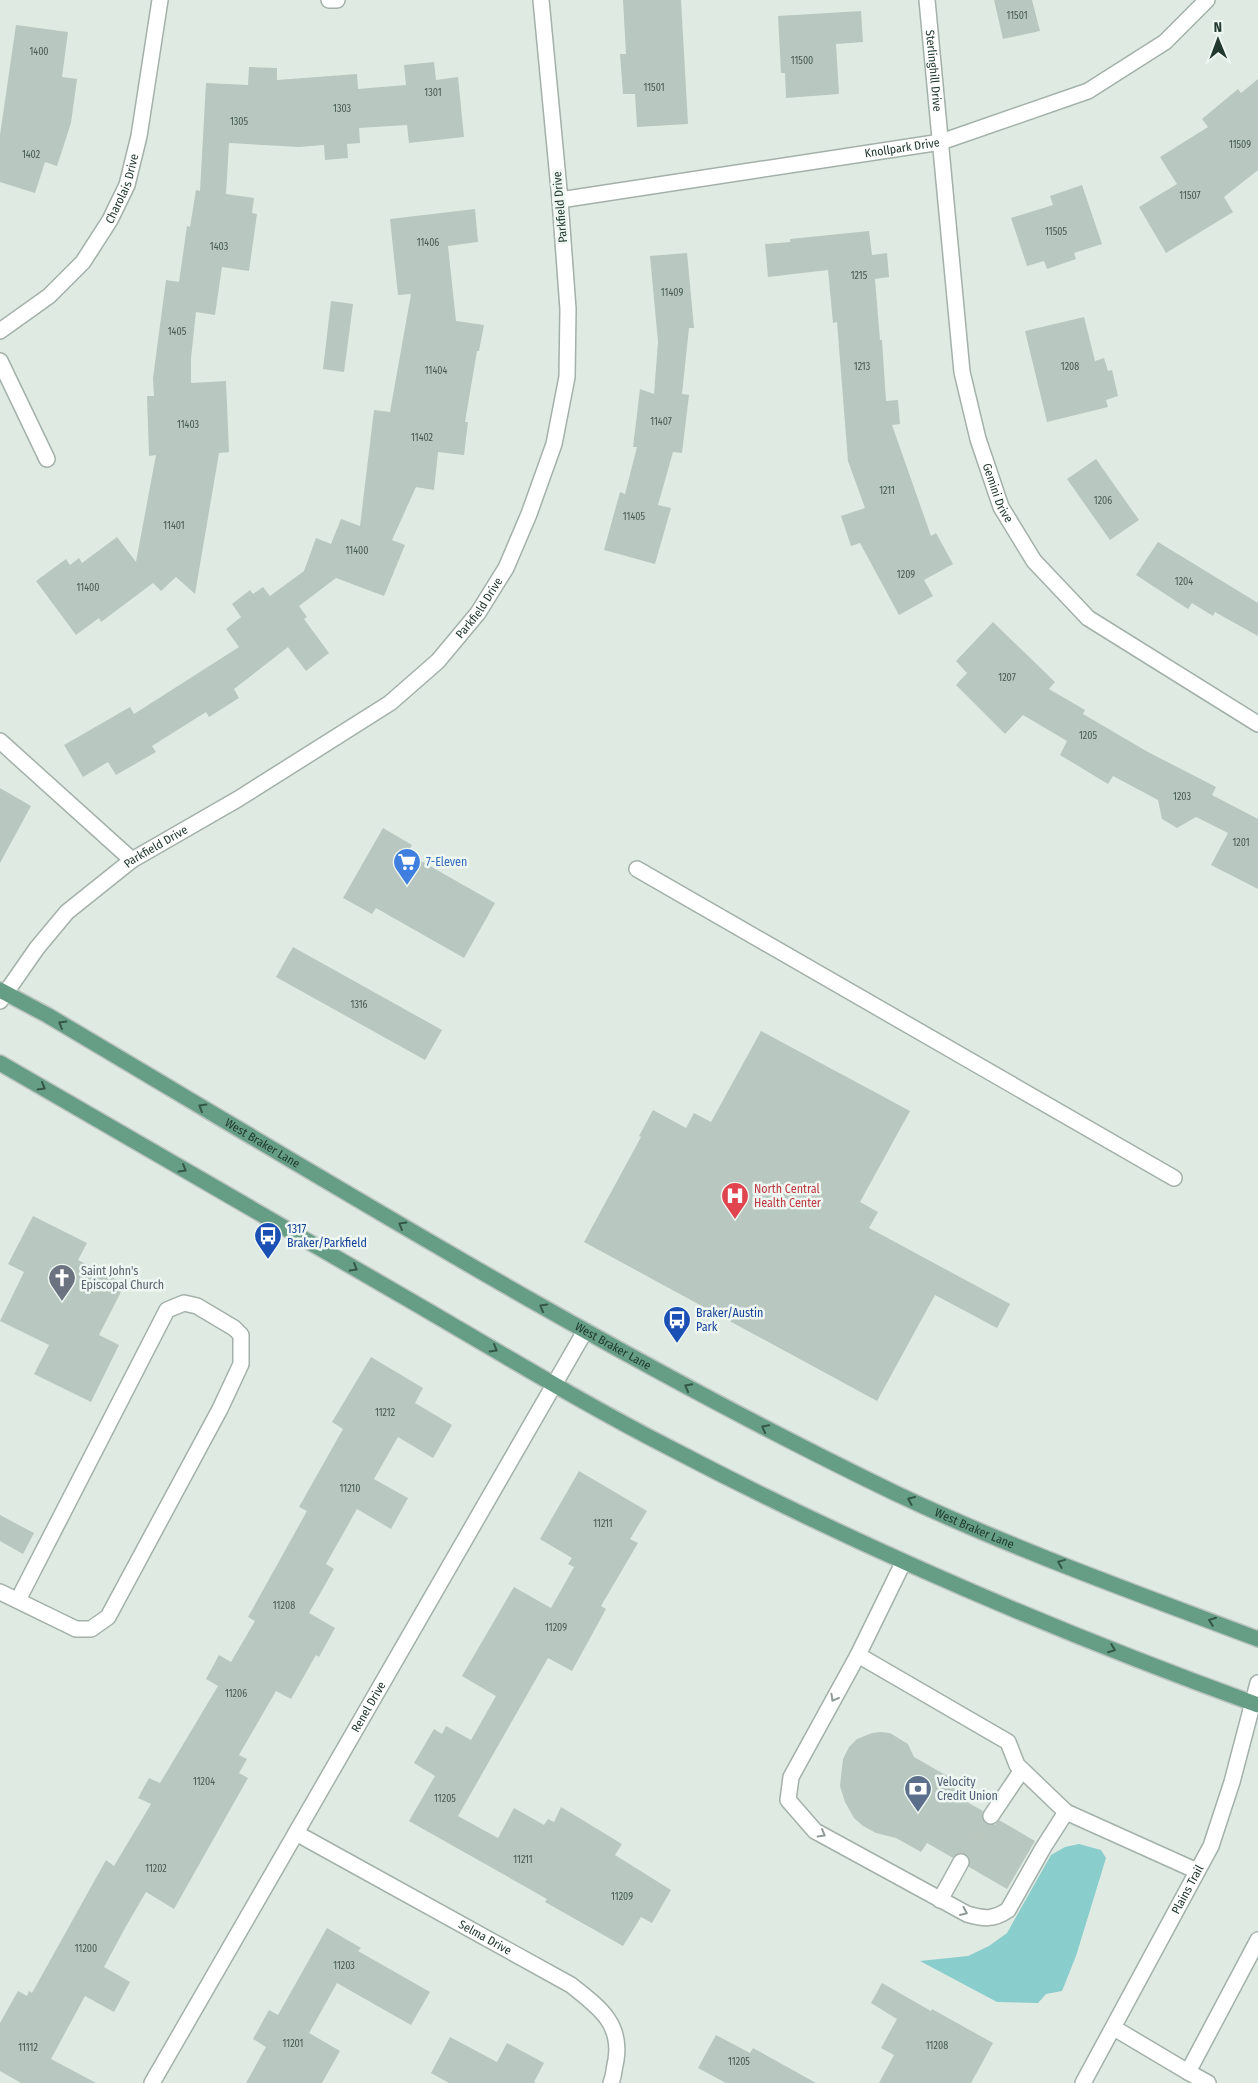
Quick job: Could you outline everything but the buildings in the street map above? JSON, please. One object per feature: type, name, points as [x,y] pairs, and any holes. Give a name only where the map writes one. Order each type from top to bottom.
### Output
[{"type":"main road","name":"West Braker Lane","points":[[2,994],[47,1015],[585,1331],[776,1434],[899,1494],[1084,1573],[1258,1639]]},
{"type":"main road","points":[[0,1063],[553,1384],[678,1453],[782,1506],[904,1563],[1023,1615],[1255,1704]]},
{"type":"street","name":"Charolais Drive","points":[[0,331],[49,296],[83,262],[114,211],[127,185],[139,136],[160,0]]},
{"type":"street","points":[[330,0],[337,0]]},
{"type":"street","name":"Parkfield Drive","points":[[2,994],[67,912],[132,860],[238,799],[390,703],[438,661],[478,613],[506,568],[529,514],[554,444],[567,377],[568,309],[560,200],[541,0]]},
{"type":"street","name":"Sterlinghill Drive","points":[[927,0],[941,142]]},
{"type":"street","name":"Knollpark Drive","points":[[560,200],[941,142],[1088,91],[1165,42],[1207,0]]},
{"type":"street","name":"Gemini Drive","points":[[941,142],[962,372],[978,439],[1001,507],[1034,561],[1088,618],[1258,724]]},
{"type":"street","points":[[0,361],[47,459]]},
{"type":"street","points":[[0,741],[132,860]]},
{"type":"street","points":[[637,869],[1174,1178]]},
{"type":"street","points":[[0,1592],[76,1629],[91,1629],[108,1617],[220,1409],[241,1364],[241,1335],[234,1328],[197,1306],[184,1303],[167,1310],[18,1600]]},
{"type":"street","name":"Renel Drive","points":[[152,2083],[585,1331]]},
{"type":"street","points":[[904,1563],[858,1655],[791,1777],[788,1800],[815,1831],[940,1900],[967,1914],[984,1919],[1000,1916],[1008,1910],[1066,1812]]},
{"type":"street","points":[[858,1655],[1008,1742],[1017,1765],[1066,1812],[1197,1871]]},
{"type":"street","name":"Plains Trail","points":[[1083,2083],[1211,1846],[1255,1704],[1258,1683]]},
{"type":"street","points":[[991,1816],[1022,1770]]},
{"type":"street","name":"Selma Drive","points":[[296,1833],[571,1985],[604,2012],[615,2030],[618,2050],[610,2083]]},
{"type":"street","points":[[940,1900],[961,1862]]},
{"type":"street","points":[[1188,2072],[1258,1940]]},
{"type":"street","points":[[1114,2028],[1208,2083]]},
{"type":"water","points":[[1079,1844],[1101,1850],[1106,1858],[1076,1956],[1062,1991],[1046,1994],[1038,2003],[997,2002],[920,1961],[968,1956],[989,1946],[1007,1933],[1051,1855],[1065,1847]]},
{"type":"tunnel","points":[[961,1862],[991,1816]]},
{"type":"place","name":"7-Eleven","points":[[407,886]]},
{"type":"place","name":"North Central Health Center","points":[[735,1220]]},
{"type":"place","name":"1317 Braker/Parkfield","points":[[268,1260]]},
{"type":"place","name":"Saint John's Episcopal Church","points":[[62,1302]]},
{"type":"place","name":"Braker/Austin Park","points":[[677,1344]]},
{"type":"place","name":"Velocity Credit Union","points":[[918,1813]]}]
